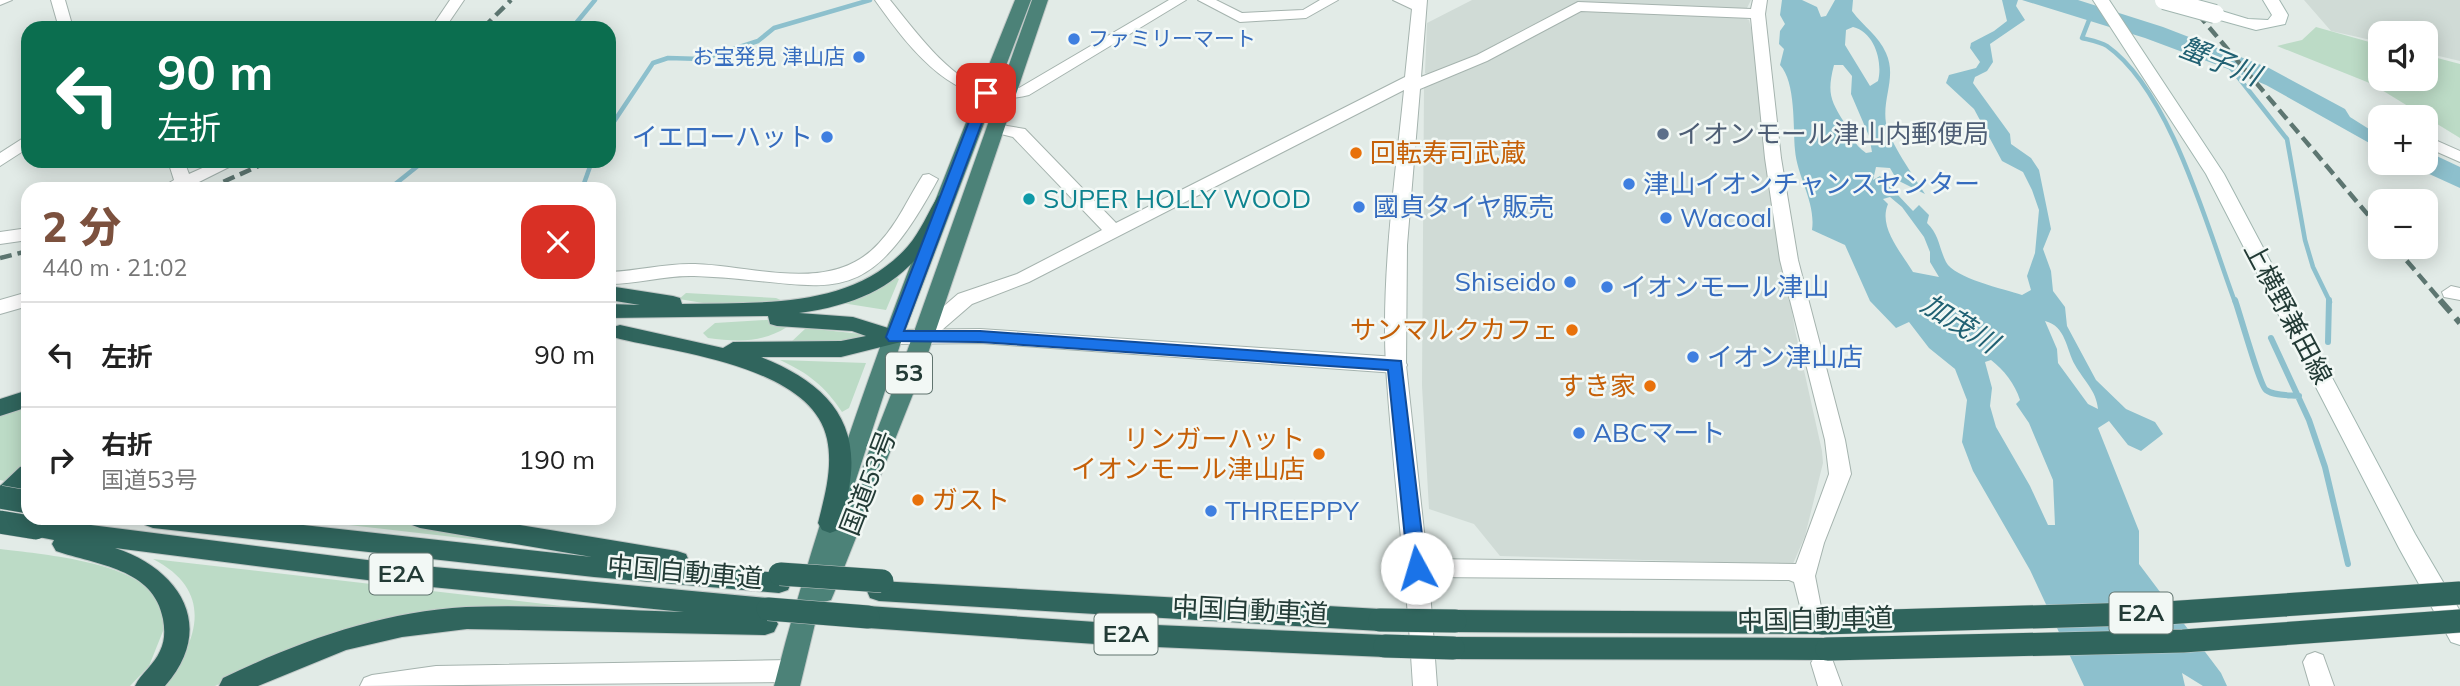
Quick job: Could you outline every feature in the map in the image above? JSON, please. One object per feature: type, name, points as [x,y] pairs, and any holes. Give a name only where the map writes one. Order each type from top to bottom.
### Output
[{"type":"highway","name":"国道53号","points":[[798,646],[853,525],[995,127],[996,94],[1023,0]]},
{"type":"highway","name":"国道53号","points":[[788,679],[830,523],[894,337],[945,200],[1040,0]]},
{"type":"highway","points":[[616,322],[809,305],[871,284],[911,256],[945,200]]},
{"type":"highway","points":[[616,294],[715,311],[807,321]]},
{"type":"highway","points":[[616,322],[710,317],[807,321],[853,324],[894,337]]},
{"type":"highway","points":[[616,323],[763,350]]},
{"type":"highway","points":[[616,323],[690,349],[774,370],[801,386],[820,404],[838,434],[841,451],[830,523]]},
{"type":"highway","points":[[690,349],[841,349],[894,337]]},
{"type":"highway","points":[[0,408],[21,400]]},
{"type":"highway","points":[[0,498],[21,479]]},
{"type":"highway","points":[[0,498],[21,499]]},
{"type":"highway","points":[[0,526],[21,506]]},
{"type":"highway","name":"中国自動車道","points":[[213,525],[409,548],[1111,606],[1380,620],[2166,612],[2460,593]]},
{"type":"highway","points":[[460,525],[779,578]]},
{"type":"highway","points":[[0,526],[33,532],[119,558],[142,569],[169,595],[176,611],[176,645],[168,663],[148,686]]},
{"type":"highway","name":"中国自動車道","points":[[33,532],[766,616],[1827,666],[2460,621]]},
{"type":"highway","points":[[232,686],[308,650],[348,636],[423,622],[467,618],[766,616]]},
{"type":"main road","points":[[2164,0],[2257,25],[2273,25],[2279,21],[2280,15],[2272,0]]},
{"type":"main road","name":"上横野兼田線","points":[[2102,2],[2215,173],[2407,541],[2460,634]]},
{"type":"main road","points":[[894,337],[980,337],[1396,365]]},
{"type":"street","points":[[58,0],[64,21]]},
{"type":"street","points":[[443,21],[457,0]]},
{"type":"street","points":[[882,0],[933,59],[974,90],[996,94],[1023,92],[1179,0]]},
{"type":"street","points":[[1205,0],[1240,18],[1306,14],[1331,0]]},
{"type":"street","points":[[1400,0],[1420,3],[1398,245],[1396,365],[1417,568],[1425,686]]},
{"type":"street","points":[[921,337],[965,299],[1023,278],[1413,82],[1482,58],[1578,6],[1759,7],[1773,158],[1789,260],[1835,440],[1840,474],[1813,543],[1804,576],[1816,615]]},
{"type":"street","points":[[995,127],[1018,133],[1114,232]]},
{"type":"street","points":[[0,162],[21,146]]},
{"type":"street","points":[[2438,147],[2460,158]]},
{"type":"street","points":[[191,182],[219,168]]},
{"type":"street","points":[[616,278],[628,279],[691,269],[834,279],[866,267],[902,228],[929,179]]},
{"type":"street","points":[[0,238],[21,235]]},
{"type":"street","points":[[0,307],[21,301]]},
{"type":"street","points":[[1417,568],[1789,571],[1804,576]]},
{"type":"street","points":[[2315,662],[2322,686]]},
{"type":"street","points":[[372,686],[436,677],[788,679]]},
{"type":"shaded area","points":[[1472,0],[1751,0],[1747,8],[1740,11],[1577,3],[1479,56],[1429,75],[1425,73],[1427,23]]},
{"type":"shaded area","points":[[2304,0],[2460,0],[2460,61],[2438,56],[2438,21],[2368,21],[2368,39],[2331,31]]},
{"type":"shaded area","name":"イオンモール津山","points":[[1582,8],[1742,17],[1749,20],[1756,49],[1763,131],[1795,330],[1823,463],[1805,536],[1793,564],[1500,556],[1474,524],[1429,509],[1422,386],[1424,86]]},
{"type":"green space","points":[[2316,27],[2368,42],[2368,82],[2277,46],[2302,40]]},
{"type":"green space","points":[[2438,58],[2460,64],[2460,138],[2438,124],[2438,105],[2406,105],[2383,91],[2438,91]]},
{"type":"green space","points":[[894,276],[899,279],[886,310],[842,303]]},
{"type":"green space","points":[[686,293],[776,298],[783,301],[709,304],[679,299]]},
{"type":"green space","points":[[782,319],[787,327],[759,339],[708,338],[703,333],[715,323]]},
{"type":"green space","points":[[806,328],[870,335],[849,341],[790,343]]},
{"type":"green space","points":[[780,360],[866,363],[849,408],[842,412],[815,381]]},
{"type":"green space","points":[[21,406],[21,471],[9,482],[0,480],[0,413]]},
{"type":"green space","points":[[349,525],[420,525],[523,545]]},
{"type":"green space","points":[[0,549],[83,561],[125,574],[142,583],[156,598],[165,626],[149,666],[130,686],[0,686]]},
{"type":"green space","points":[[153,559],[579,608],[280,655],[215,686],[162,686],[185,652],[195,618],[193,602],[186,586],[173,572]]},
{"type":"water","name":"加茂川","points":[[1782,0],[1802,0],[1817,7],[1821,17],[1826,16],[1835,0],[1853,0],[1852,11],[1879,41],[1889,62],[1890,79],[1885,114],[1888,131],[1925,194],[1897,180],[1890,168],[1876,167],[1873,180],[1880,176],[1913,211],[1919,205],[1929,215],[1927,223],[1951,268],[1969,278],[2022,295],[2031,290],[2027,276],[2035,253],[2039,210],[2032,190],[2023,172],[2002,161],[1974,109],[1946,83],[1949,75],[1976,68],[1980,62],[1970,48],[1971,43],[2007,21],[2002,0],[2018,0],[2016,6],[2025,20],[1990,44],[1993,62],[1987,71],[1975,77],[1973,83],[2010,134],[2011,144],[2031,158],[2039,170],[2051,229],[2043,249],[2051,271],[2053,291],[2065,307],[2067,326],[2096,380],[2126,409],[2155,422],[2163,434],[2141,451],[2128,445],[2109,421],[2098,428],[2139,531],[2139,564],[2221,673],[2227,686],[2203,686],[2182,673],[2185,686],[2084,686],[2030,570],[1973,471],[1962,442],[1967,400],[1955,369],[1929,348],[1909,322],[1896,328],[1870,301],[1845,245],[1812,230],[1809,200],[1796,160],[1789,82],[1780,65],[1784,49],[1779,44],[1780,31],[1785,24],[1780,15]],"holes":[[[1853,27],[1861,30],[1876,49],[1878,81],[1870,86],[1845,45],[1846,30]],[[1834,65],[1843,65],[1852,76],[1851,94],[1869,136],[1872,152],[1866,153],[1858,146],[1836,108],[1830,89]],[[1890,197],[1902,207],[1924,237],[1930,252],[1930,262],[1939,277],[1913,272],[1888,230],[1888,204],[1883,199]],[[2045,321],[2061,333],[2075,365],[2095,396],[2098,409],[2088,404],[2058,363],[2057,349]],[[1991,360],[2005,373],[2015,388],[2020,400],[2016,404],[2029,423],[2053,480],[2055,525],[2048,525],[2030,486],[1996,427],[1990,406],[1992,388],[1985,362]]]},
{"type":"water","name":"蟹子川","points":[[2022,0],[2078,0],[2163,27],[2269,68],[2345,109],[2350,117],[2368,128],[2368,142],[2266,85],[2145,38]]},
{"type":"water","points":[[2438,157],[2460,167],[2460,188],[2431,175],[2438,175]]},
{"type":"waterway","points":[[578,21],[595,0]]},
{"type":"waterway","points":[[616,118],[653,63],[668,58],[702,59],[758,41],[774,28],[870,0]]},
{"type":"waterway","points":[[2091,15],[2082,38],[2107,46],[2130,67],[2169,128],[2200,201],[2235,302]]},
{"type":"waterway","name":"蟹子川","points":[[2231,68],[2287,139],[2305,240],[2313,267],[2330,302]]},
{"type":"waterway","points":[[398,182],[415,168]]},
{"type":"waterway","points":[[584,182],[590,168]]},
{"type":"waterway","points":[[2235,300],[2263,386],[2269,392],[2298,396]]},
{"type":"waterway","points":[[2328,342],[2329,300]]},
{"type":"waterway","points":[[2271,338],[2298,396]]},
{"type":"waterway","points":[[2298,396],[2325,467],[2348,564]]},
{"type":"railway","points":[[490,21],[511,0]]},
{"type":"railway","points":[[2186,0],[2368,215]]},
{"type":"railway","points":[[223,182],[254,168]]},
{"type":"railway","points":[[0,258],[21,253]]},
{"type":"railway","points":[[2405,259],[2442,302]]},
{"type":"railway","points":[[2440,300],[2460,323]]},
{"type":"place","name":"ファミリーマート","points":[[1074,39]]},
{"type":"place","name":"お宝発見 津山店","points":[[859,57]]},
{"type":"place","name":"イオンモール津山内郵便局","points":[[1663,134]]},
{"type":"place","name":"イエローハット","points":[[827,137]]},
{"type":"place","name":"回転寿司武蔵","points":[[1356,153]]},
{"type":"place","name":"津山イオンチャンスセンター","points":[[1629,184]]},
{"type":"place","name":"SUPER HOLLY WOOD","points":[[1029,199]]},
{"type":"place","name":"國貞タイヤ販売","points":[[1359,207]]},
{"type":"place","name":"Wacoal","points":[[1666,218]]},
{"type":"place","name":"Shiseido","points":[[1570,282]]},
{"type":"place","name":"イオンモール津山","points":[[1607,287]]},
{"type":"place","name":"サンマルクカフェ","points":[[1572,330]]},
{"type":"place","name":"イオン津山店","points":[[1693,357]]},
{"type":"place","name":"すき家","points":[[1650,386]]},
{"type":"place","name":"ABCマート","points":[[1579,433]]},
{"type":"place","name":"リンガーハット イオンモール津山店","points":[[1319,454]]},
{"type":"place","name":"ガスト","points":[[918,500]]},
{"type":"place","name":"THREEPPY","points":[[1211,511]]},
{"type":"route","points":[[986,93],[894,337],[980,337],[1396,365],[1417,568]]}]
